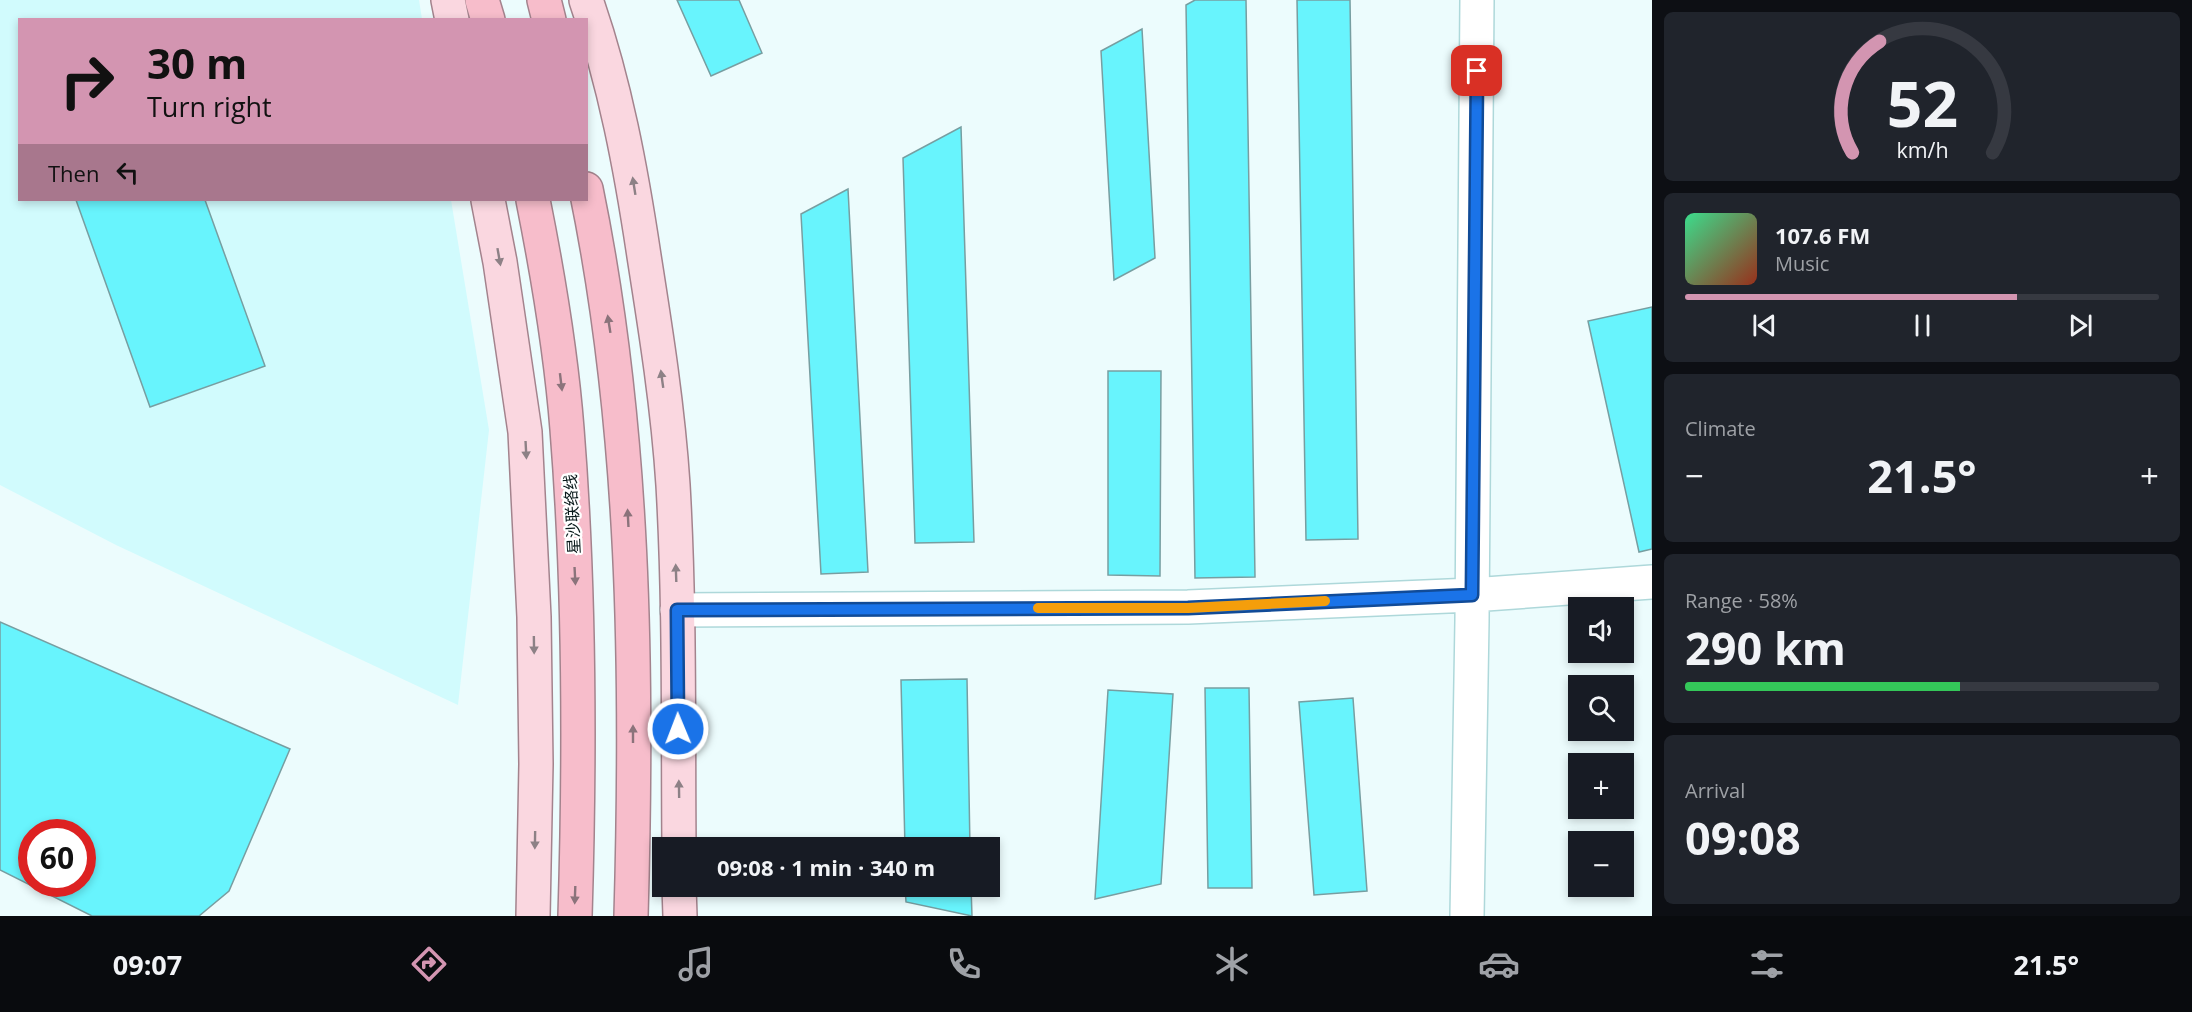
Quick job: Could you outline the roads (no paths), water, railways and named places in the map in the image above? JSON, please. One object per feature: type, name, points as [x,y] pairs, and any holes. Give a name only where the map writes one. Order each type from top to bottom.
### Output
[{"type":"highway","points":[[482,0],[487,18]]},
{"type":"highway","points":[[544,0],[548,18]]},
{"type":"highway","points":[[588,198],[595,230],[618,384],[628,516],[633,676],[631,916]]},
{"type":"highway","name":"星沙联络线","points":[[533,201],[549,280],[567,428],[576,593],[578,832],[575,916]]},
{"type":"main road","points":[[448,0],[452,18]]},
{"type":"main road","points":[[586,0],[616,99],[633,178],[666,408],[673,486],[677,610],[679,837]]},
{"type":"main road","points":[[488,201],[500,262],[525,432],[534,617],[536,764],[533,916]]},
{"type":"main road","points":[[680,897],[680,916]]},
{"type":"lane","points":[[1467,916],[1477,0]]},
{"type":"lane","points":[[677,610],[1188,608],[1472,595],[1652,582]]}]
